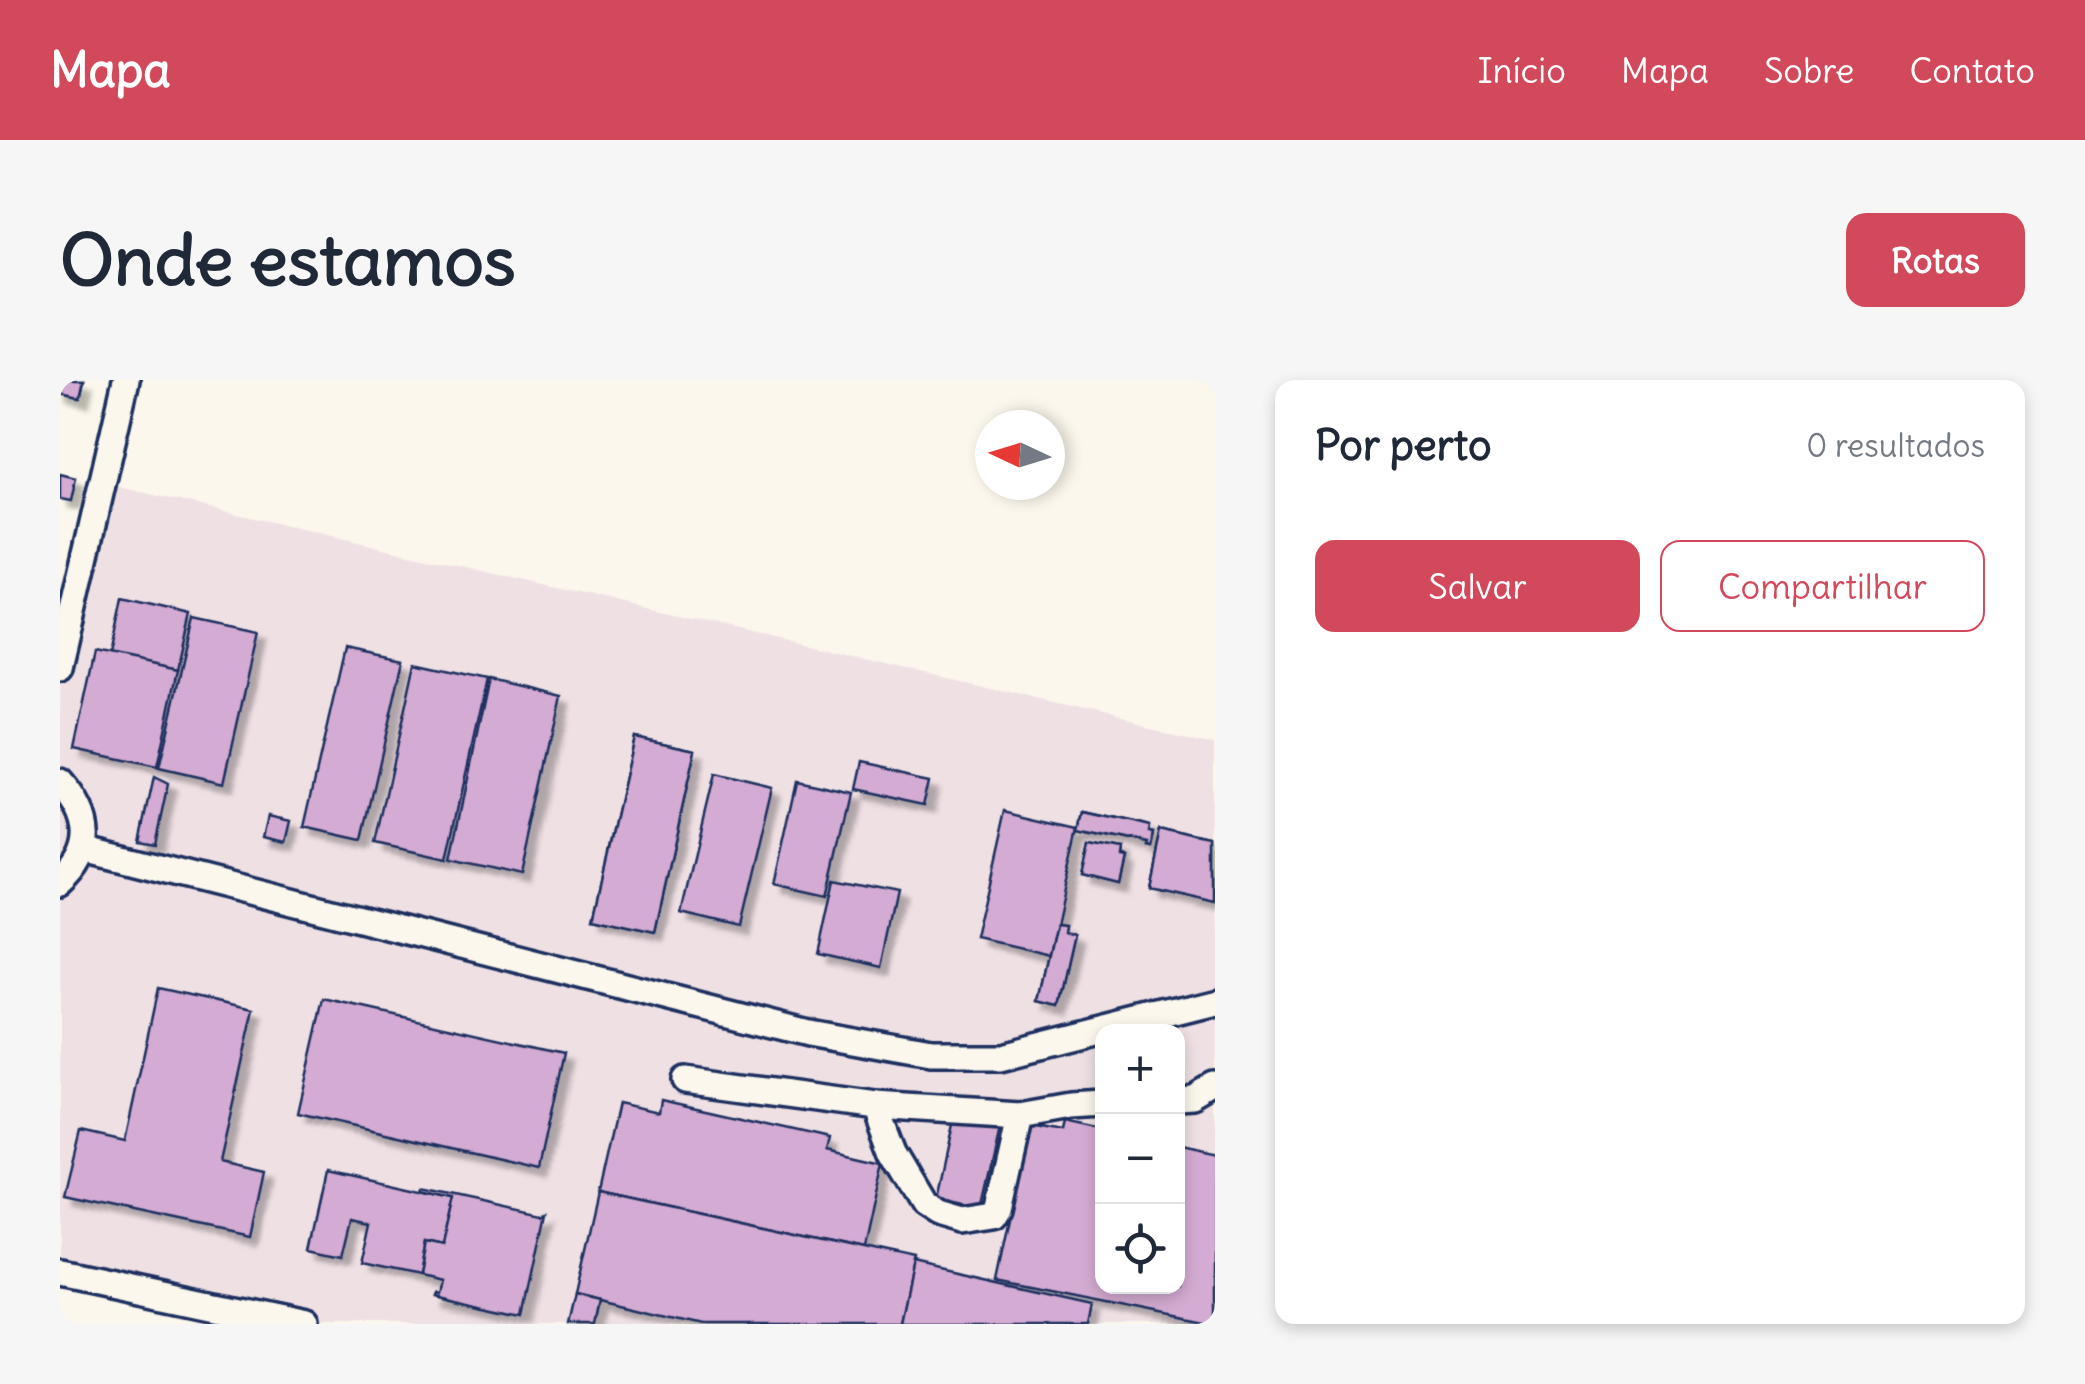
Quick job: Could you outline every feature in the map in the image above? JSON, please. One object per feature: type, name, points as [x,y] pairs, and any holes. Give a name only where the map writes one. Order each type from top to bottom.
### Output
[{"type":"street","points":[[60,668],[126,380]]},
{"type":"street","points":[[60,782],[76,800],[85,824],[84,849],[73,871],[60,883]]},
{"type":"street","points":[[84,849],[808,1033],[931,1055],[1000,1056],[1215,1003]]},
{"type":"street","points":[[685,1080],[875,1106],[1020,1115],[1095,1105]]},
{"type":"street","points":[[1185,1101],[1195,1100],[1215,1088]]},
{"type":"street","points":[[875,1106],[893,1154],[924,1205],[962,1221],[994,1216],[1000,1208],[1020,1115]]},
{"type":"street","points":[[60,1272],[304,1324]]},
{"type":"shaded area","points":[[102,483],[1215,740],[1215,1324],[283,1324],[60,1274],[60,673]]},
{"type":"building","points":[[60,380],[84,380],[80,398],[60,394]]},
{"type":"building","points":[[60,380],[84,380],[80,398],[60,394]]},
{"type":"building","points":[[60,474],[76,478],[71,501],[60,499]]},
{"type":"building","points":[[122,598],[191,614],[178,670],[110,656]]},
{"type":"building","points":[[194,618],[258,632],[224,783],[159,768]]},
{"type":"building","points":[[345,648],[403,660],[362,840],[304,827]]},
{"type":"building","points":[[95,652],[178,670],[157,767],[74,749]]},
{"type":"building","points":[[415,663],[487,679],[447,859],[375,843]]},
{"type":"building","points":[[489,679],[561,696],[522,875],[451,859]]},
{"type":"building","points":[[634,737],[695,750],[655,932],[593,918]]},
{"type":"building","points":[[634,737],[695,750],[655,932],[593,918]]},
{"type":"building","points":[[859,762],[934,778],[928,805],[853,789]]},
{"type":"building","points":[[714,774],[772,788],[739,927],[681,913]]},
{"type":"building","points":[[154,777],[168,784],[155,844],[140,841]]},
{"type":"building","points":[[797,780],[851,792],[827,896],[774,884]]},
{"type":"building","points":[[1005,810],[1078,827],[1049,956],[976,939]]},
{"type":"building","points":[[1082,812],[1150,827],[1149,834],[1154,835],[1151,849],[1078,830]]},
{"type":"building","points":[[1082,812],[1150,827],[1149,834],[1154,835],[1151,849],[1078,830]]},
{"type":"building","points":[[268,816],[291,821],[286,842],[263,837]]},
{"type":"building","points":[[1161,832],[1215,844],[1215,903],[1149,888]]},
{"type":"building","points":[[1161,832],[1215,844],[1215,903],[1149,888]]},
{"type":"building","points":[[1089,843],[1120,849],[1119,857],[1124,858],[1118,884],[1082,875]]},
{"type":"building","points":[[1089,843],[1120,849],[1119,857],[1124,858],[1118,884],[1082,875]]},
{"type":"building","points":[[834,880],[897,893],[881,968],[818,954]]},
{"type":"building","points":[[1056,924],[1065,925],[1064,932],[1075,935],[1059,1006],[1039,1001]]},
{"type":"building","points":[[1056,924],[1065,925],[1064,932],[1075,935],[1059,1006],[1039,1001]]},
{"type":"building","points":[[158,988],[254,1009],[220,1162],[264,1172],[250,1237],[65,1197],[81,1131],[125,1141]]},
{"type":"building","points":[[324,999],[564,1053],[539,1168],[298,1113]]},
{"type":"building","points":[[661,1100],[830,1138],[827,1150],[883,1163],[864,1250],[598,1192],[618,1103],[659,1112]]},
{"type":"building","points":[[954,1116],[1000,1126],[981,1209],[936,1199]]},
{"type":"building","points":[[1065,1122],[1095,1128],[1095,1294],[1185,1294],[1185,1149],[1215,1155],[1215,1324],[997,1280],[1030,1126],[1063,1132]]},
{"type":"building","points":[[328,1170],[453,1198],[442,1247],[424,1243],[418,1275],[362,1263],[371,1222],[352,1218],[343,1255],[311,1248]]},
{"type":"building","points":[[424,1188],[543,1214],[547,1211],[525,1314],[432,1294],[437,1292],[440,1280],[418,1275],[424,1243],[442,1247],[453,1198],[423,1191]]},
{"type":"building","points":[[598,1192],[914,1261],[900,1324],[701,1324],[575,1294]]},
{"type":"building","points":[[913,1264],[1092,1304],[1088,1324],[900,1324]]},
{"type":"building","points":[[575,1294],[600,1300],[595,1324],[568,1324]]}]
